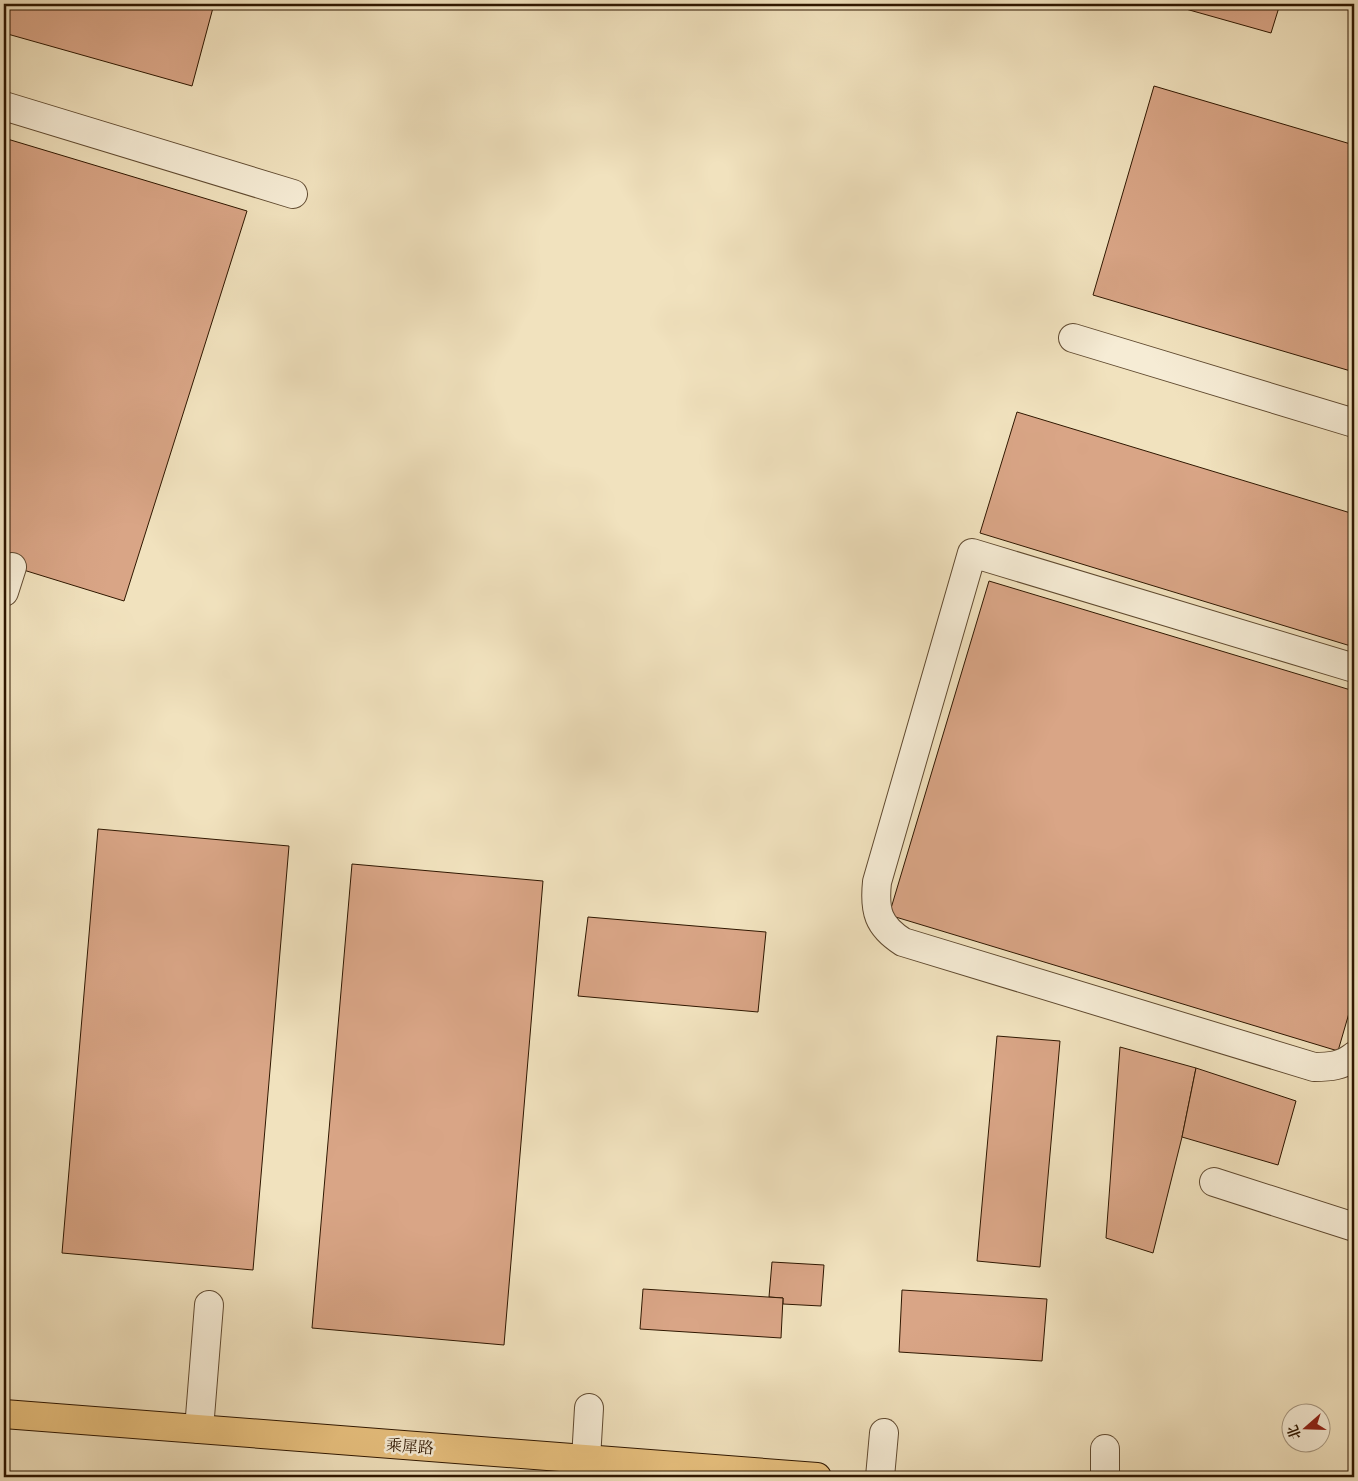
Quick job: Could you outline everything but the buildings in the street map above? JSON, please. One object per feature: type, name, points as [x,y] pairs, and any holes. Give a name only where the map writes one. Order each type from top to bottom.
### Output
[{"type":"main road","name":"乘犀路","points":[[4,1414],[817,1477]]},
{"type":"lane","points":[[4,106],[293,194]]},
{"type":"lane","points":[[1073,338],[1354,423]]},
{"type":"lane","points":[[1354,668],[972,553],[877,882],[875,902],[879,918],[891,934],[903,942],[1314,1067],[1344,1064],[1354,1056]]},
{"type":"lane","points":[[4,592],[12,567]]},
{"type":"lane","points":[[1214,1182],[1354,1227]]},
{"type":"lane","points":[[199,1429],[209,1305]]},
{"type":"lane","points":[[586,1459],[589,1408]]},
{"type":"lane","points":[[880,1477],[884,1433]]},
{"type":"lane","points":[[1105,1477],[1106,1449]]}]
